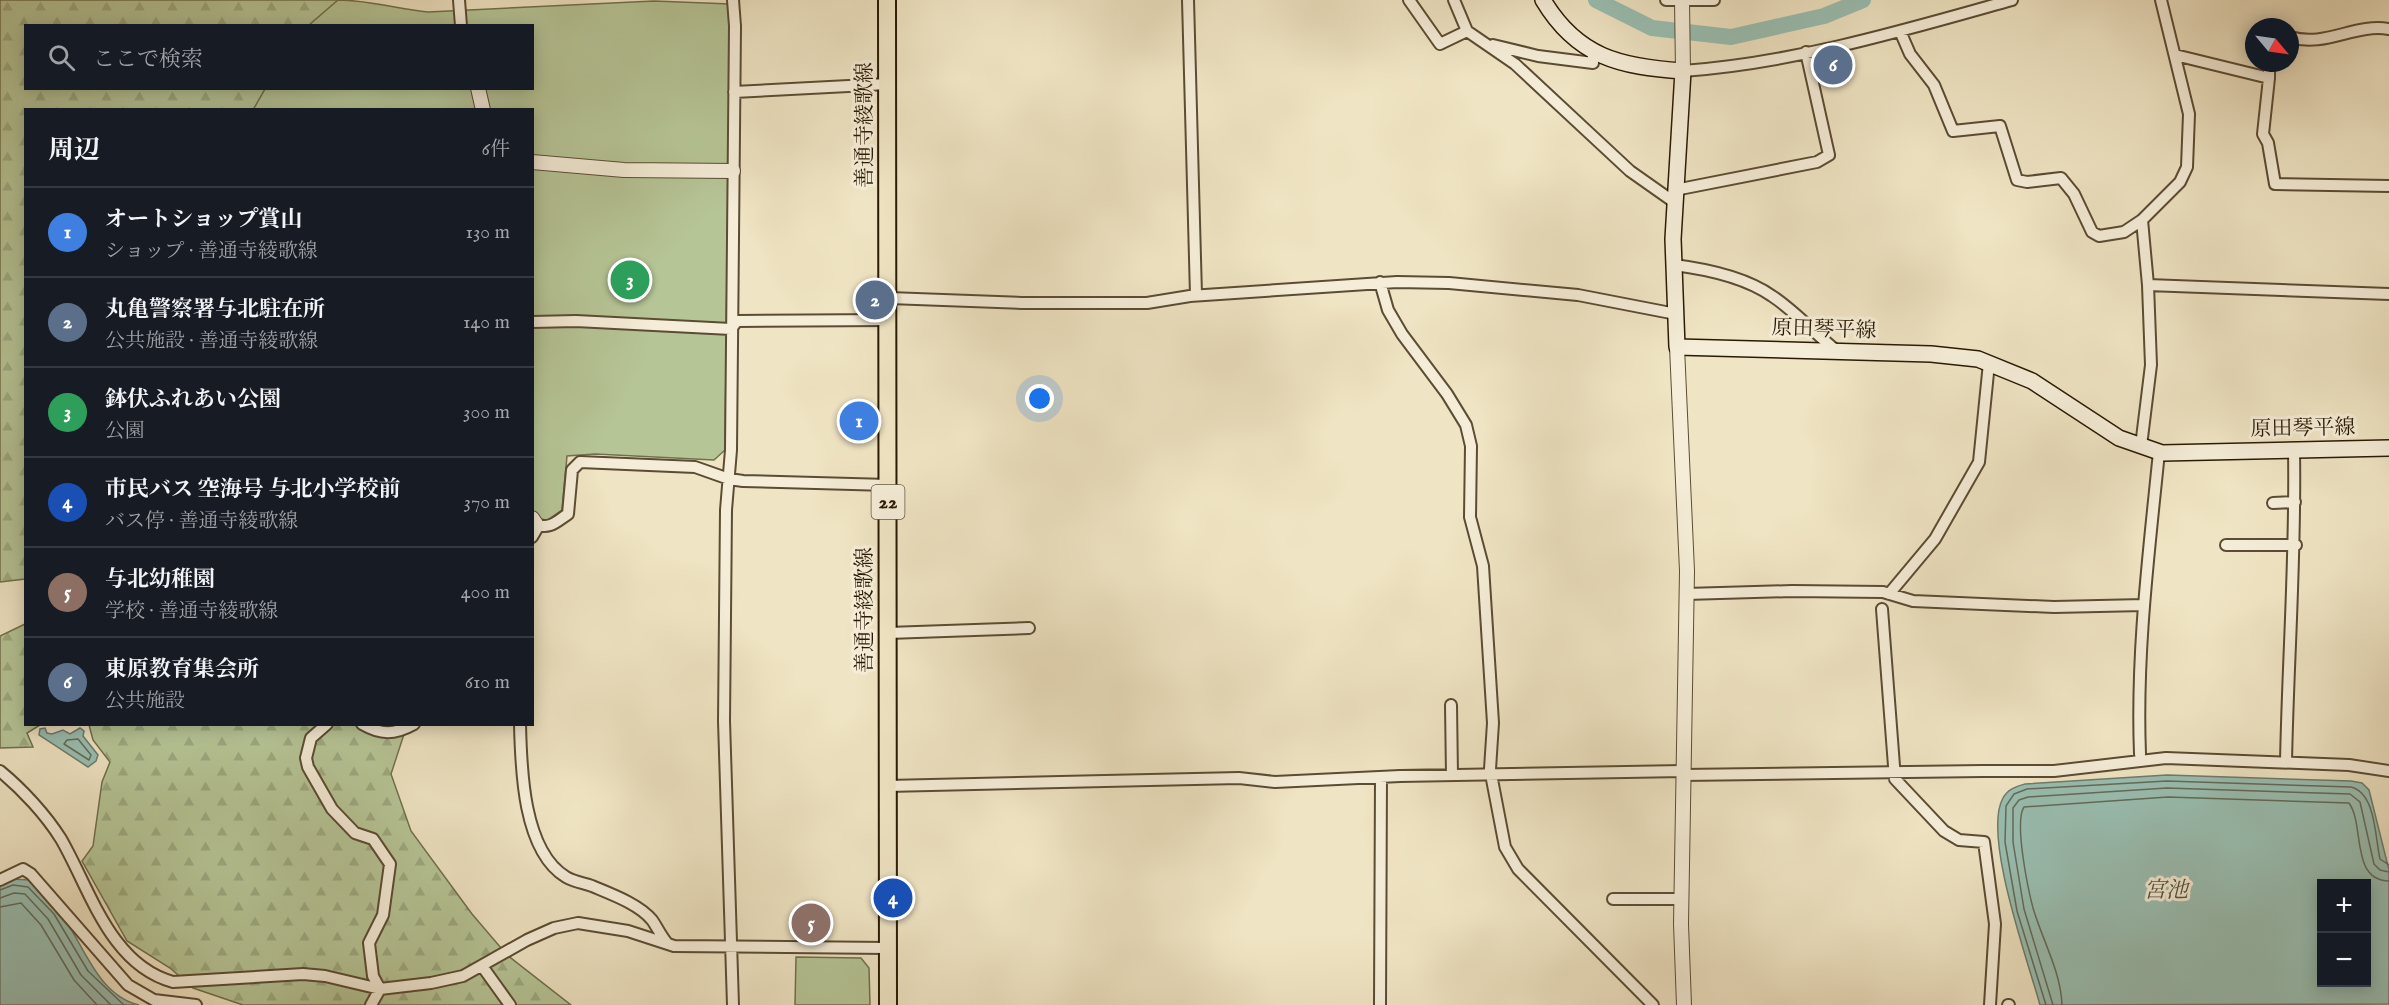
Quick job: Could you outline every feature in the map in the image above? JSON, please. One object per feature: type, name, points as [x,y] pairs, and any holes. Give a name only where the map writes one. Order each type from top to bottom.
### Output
[{"type":"main road","name":"善通寺綾歌線","points":[[887,0],[888,1005]]},
{"type":"main road","points":[[1543,0],[1570,36],[1593,52],[1623,65],[1682,66],[1674,196],[1677,347]]},
{"type":"main road","name":"原田琴平線","points":[[1677,347],[1930,354],[1989,363],[2032,381],[2119,438],[2159,452],[2389,448]]},
{"type":"street","points":[[459,0],[461,24]]},
{"type":"street","points":[[732,0],[734,92],[724,722],[729,947],[733,957],[733,1005]]},
{"type":"street","points":[[1188,0],[1196,295]]},
{"type":"street","points":[[1409,0],[1440,44],[1467,31]]},
{"type":"street","points":[[1454,0],[1467,31],[1515,64],[1630,171],[1674,196],[1817,162],[1829,155],[1806,52]]},
{"type":"street","points":[[1666,0],[1714,0]]},
{"type":"street","points":[[1682,1],[1682,66],[1738,66],[1900,31],[2012,0]]},
{"type":"street","points":[[1900,31],[1910,54],[1934,85],[1953,131],[2000,126],[2017,180],[2027,182],[2061,178],[2074,194],[2092,232],[2099,236],[2124,232],[2142,220],[2169,195],[2187,166],[2189,114],[2161,0]]},
{"type":"street","points":[[2299,39],[2307,41],[2363,28],[2389,29]]},
{"type":"street","points":[[1487,43],[1538,56],[1593,63],[1593,52]]},
{"type":"street","points":[[2175,56],[2269,78]]},
{"type":"street","points":[[2269,72],[2263,134],[2268,144],[2275,184],[2389,186]]},
{"type":"street","points":[[734,92],[887,84]]},
{"type":"street","points":[[478,90],[483,108]]},
{"type":"street","points":[[534,162],[624,170],[733,171]]},
{"type":"street","points":[[2141,446],[2151,365],[2148,285],[2142,220]]},
{"type":"street","points":[[1674,266],[1719,274],[1762,290],[1782,303],[1837,352]]},
{"type":"street","points":[[1380,282],[1388,309],[1466,425],[1471,446],[1470,517],[1483,566],[1493,723],[1492,774],[1505,847],[1518,869],[1653,1005]]},
{"type":"street","points":[[889,298],[1090,304],[1147,303],[1196,295],[1380,282],[1449,283],[1578,295],[1676,314]]},
{"type":"street","points":[[2148,285],[2389,294]]},
{"type":"street","points":[[731,329],[737,321],[889,320]]},
{"type":"street","points":[[534,322],[576,321],[731,329]]},
{"type":"street","points":[[1677,347],[1686,594],[1681,899],[1684,1005]]},
{"type":"street","points":[[1889,594],[1935,539],[1979,462],[1989,363]]},
{"type":"street","points":[[2286,762],[2289,634],[2296,545],[2294,451]]},
{"type":"street","points":[[2140,754],[2139,711],[2144,605],[2159,452]]},
{"type":"street","points":[[535,526],[551,526],[568,514],[572,470],[580,462],[695,467],[729,479],[888,485]]},
{"type":"street","points":[[2273,503],[2295,502]]},
{"type":"street","points":[[2226,545],[2261,541],[2296,545]]},
{"type":"street","points":[[1686,594],[1792,591],[1889,594],[1925,602],[2054,607],[2144,605]]},
{"type":"street","points":[[1882,609],[1895,779],[1944,831],[1959,840],[1984,842],[1995,924],[1990,1005]]},
{"type":"street","points":[[888,633],[1029,628]]},
{"type":"street","points":[[1450,705],[1452,775]]},
{"type":"street","points":[[325,726],[310,738],[306,758],[308,767],[332,809],[355,833],[373,839],[390,864],[383,915],[369,944],[373,976],[380,989]]},
{"type":"street","points":[[365,726],[377,733],[390,734],[409,726]]},
{"type":"street","points":[[520,726],[524,791],[530,821],[546,856],[557,871],[569,879],[621,899],[647,915],[667,944]]},
{"type":"street","points":[[887,786],[1239,778],[1275,782],[1492,774],[2022,773],[2166,758],[2349,765],[2389,771]]},
{"type":"street","points":[[0,771],[57,833],[103,919],[119,943],[144,970],[173,982],[303,974],[325,976],[380,989],[431,983],[464,975],[526,940],[554,928],[578,923],[628,931],[667,944],[729,947],[887,948]]},
{"type":"street","points":[[1380,1005],[1381,777]]},
{"type":"street","points":[[0,880],[23,869],[31,874],[128,985],[154,1000],[196,1005]]},
{"type":"street","points":[[1613,898],[1681,899]]},
{"type":"street","points":[[482,966],[510,1005]]},
{"type":"street","points":[[371,1005],[380,989]]},
{"type":"green space","points":[[0,0],[347,0],[333,24],[24,24],[24,90],[275,90],[264,108],[24,108],[24,579],[0,582]]},
{"type":"green space","points":[[338,0],[360,1],[428,12],[654,1],[730,4],[725,450],[714,460],[595,454],[567,456],[562,510],[534,529],[534,108],[254,108],[264,90],[534,90],[534,24],[310,24]]},
{"type":"green space","points":[[24,624],[24,726],[38,726],[27,733],[33,747],[0,748],[0,636]]},
{"type":"green space","points":[[89,726],[407,726],[391,774],[411,831],[472,914],[507,955],[571,1005],[243,1005],[193,988],[170,968],[127,941],[82,861],[93,846],[102,782],[110,762],[93,740]]},
{"type":"green space","points":[[796,957],[861,958],[869,968],[870,1005],[795,1005]]},
{"type":"water","points":[[45,728],[47,733],[52,734],[63,730],[70,734],[80,728],[84,731],[83,736],[98,755],[96,761],[88,767],[39,735],[40,729]]},
{"type":"water","name":"宮池","points":[[2167,775],[2362,783],[2369,790],[2389,870],[2389,1004],[2040,1005],[2010,900],[1998,840],[1998,816],[2003,798],[2015,787],[2025,784]]},
{"type":"water","points":[[11,879],[30,880],[68,923],[101,979],[124,999],[139,1005],[0,1005],[0,885]]},
{"type":"waterway","points":[[1596,0],[1652,28],[1731,37],[1824,16],[1863,0]]},
{"type":"place","name":"東原教育集会所","points":[[1833,65]]},
{"type":"place","name":"鉢伏ふれあい公園","points":[[630,280]]},
{"type":"place","name":"丸亀警察署与北駐在所","points":[[875,300]]},
{"type":"place","name":"オートショップ賞山","points":[[859,421]]},
{"type":"place","name":"市民バス 空海号 与北小学校前","points":[[893,898]]},
{"type":"place","name":"与北幼稚園","points":[[811,923]]}]
